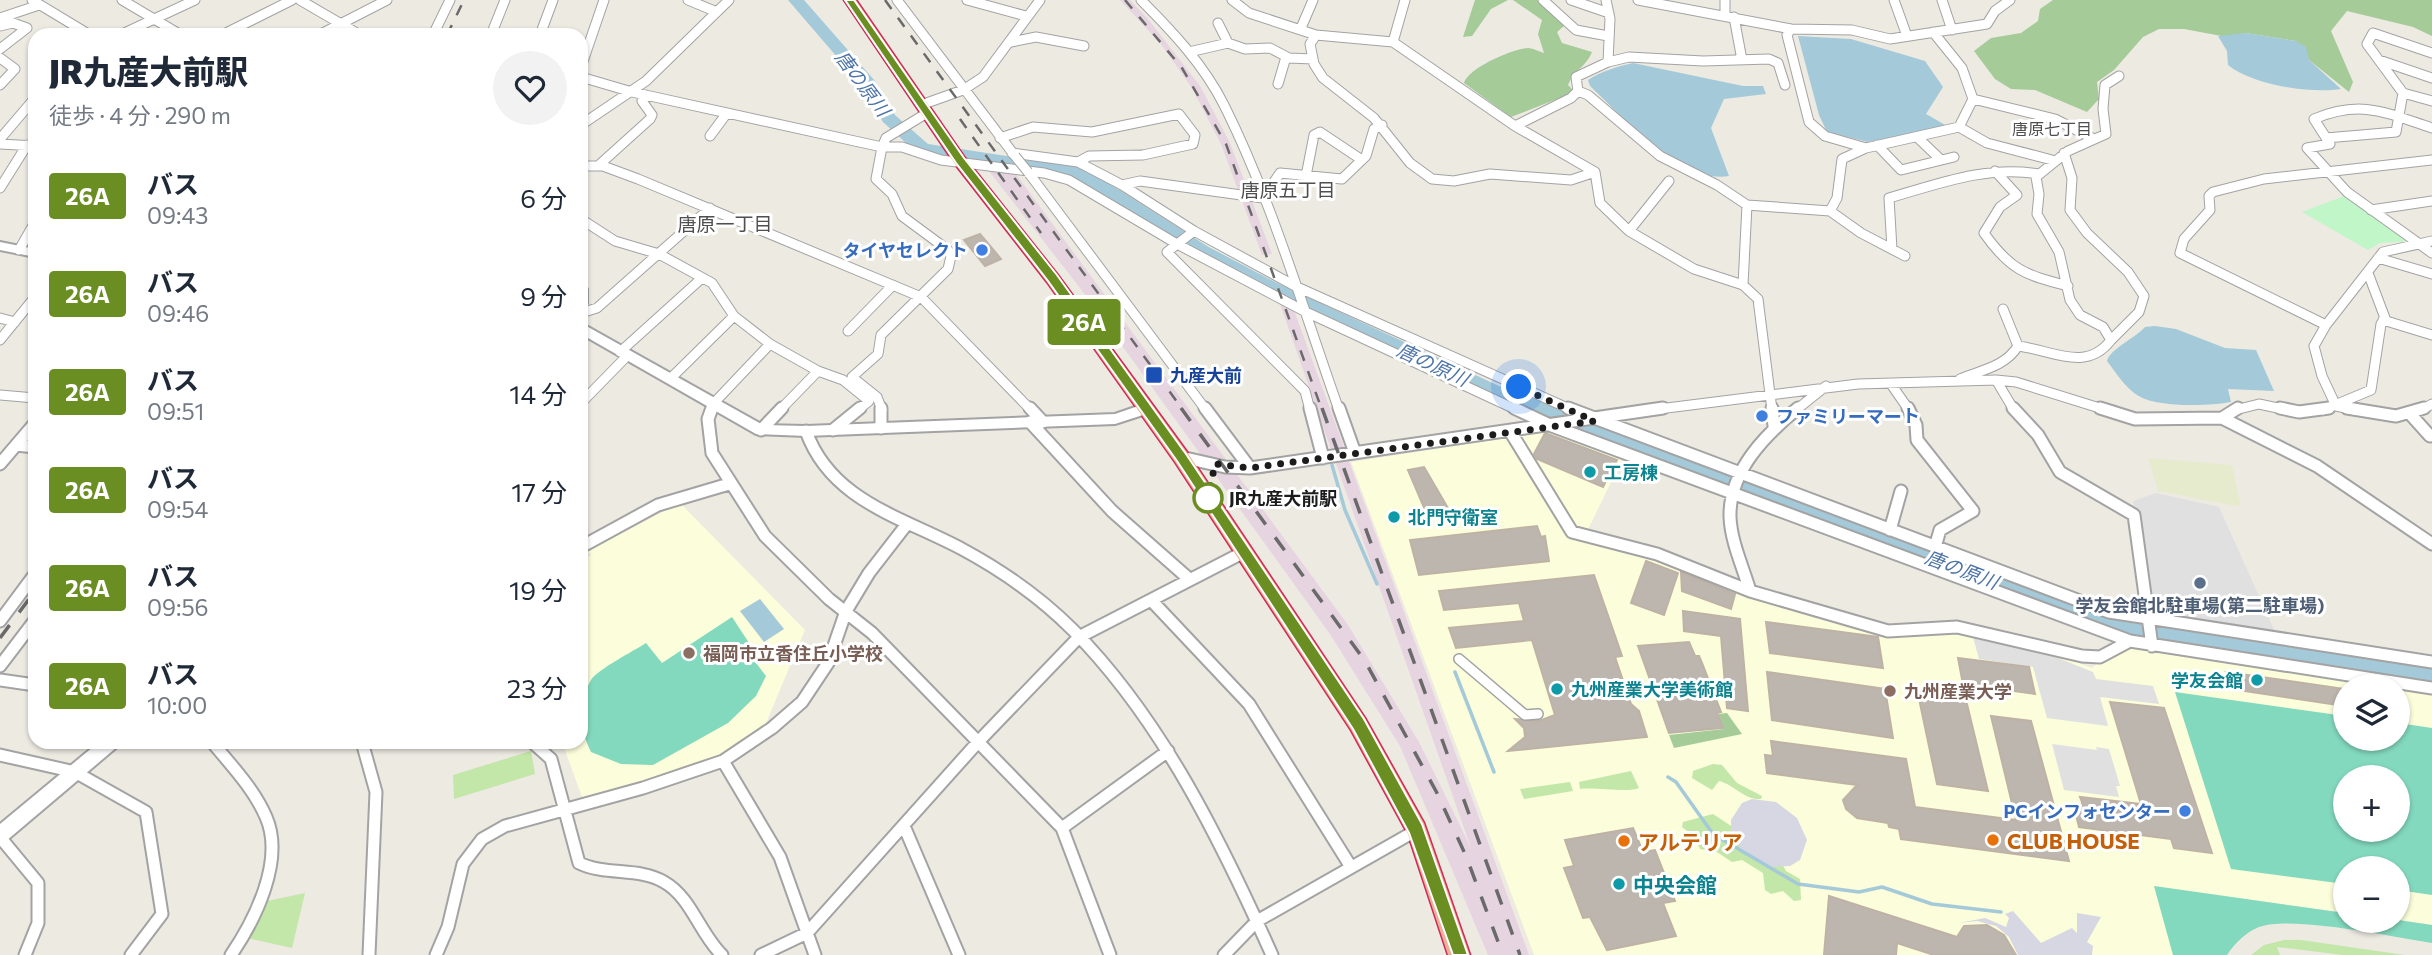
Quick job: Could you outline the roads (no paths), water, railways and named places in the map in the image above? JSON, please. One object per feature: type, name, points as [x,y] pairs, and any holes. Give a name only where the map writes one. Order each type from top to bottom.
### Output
[{"type":"highway","points":[[850,0],[961,162],[1052,278],[1181,457],[1359,724],[1417,830],[1459,955]]},
{"type":"street","points":[[122,0],[171,28]]},
{"type":"street","points":[[135,28],[195,0]]},
{"type":"street","points":[[236,28],[292,0]]},
{"type":"street","points":[[300,0],[350,28]]},
{"type":"street","points":[[332,28],[387,0]]},
{"type":"street","points":[[436,28],[450,0]]},
{"type":"street","points":[[494,28],[505,0]]},
{"type":"street","points":[[543,28],[553,0]]},
{"type":"street","points":[[588,47],[604,0]]},
{"type":"street","points":[[688,0],[718,12]]},
{"type":"street","points":[[588,120],[632,92],[729,0]]},
{"type":"street","points":[[897,0],[1250,468]]},
{"type":"street","points":[[967,0],[1026,16]]},
{"type":"street","points":[[881,428],[883,412],[879,398],[852,377],[878,354],[881,335],[948,269],[951,256],[948,250],[902,216],[892,194],[876,179],[882,147],[886,138],[924,109],[983,77],[1040,0]]},
{"type":"street","points":[[1141,0],[1180,38],[1223,103],[1263,198],[1355,453]]},
{"type":"street","points":[[1232,0],[1249,13],[1316,35],[1393,42],[1515,125],[1595,172]]},
{"type":"street","points":[[1301,28],[1313,0]]},
{"type":"street","points":[[1393,42],[1405,0]]},
{"type":"street","points":[[1543,0],[1576,30],[1608,36]]},
{"type":"street","points":[[1571,0],[1609,13]]},
{"type":"street","points":[[1606,0],[1609,13],[1608,62]]},
{"type":"street","points":[[1638,0],[1659,1],[1791,29],[1852,30],[1890,39],[1987,24],[1995,11],[2010,0]]},
{"type":"street","points":[[1725,15],[1726,0]]},
{"type":"street","points":[[1894,0],[1907,36]]},
{"type":"street","points":[[1942,0],[1952,30]]},
{"type":"street","points":[[0,18],[35,2],[78,28]]},
{"type":"street","points":[[1734,17],[1742,60]]},
{"type":"street","points":[[0,26],[13,23],[27,28],[0,49]]},
{"type":"street","points":[[1218,23],[1228,43]]},
{"type":"street","points":[[1791,29],[1787,35],[1809,122],[1825,136],[1866,148]]},
{"type":"street","points":[[1933,32],[1962,68],[1973,99],[1959,127]]},
{"type":"street","points":[[2432,53],[2373,33],[2367,44],[2403,93],[2432,101]]},
{"type":"street","points":[[1316,35],[1310,44],[1316,69],[1328,82],[1364,107],[1382,125],[1419,172],[1430,179],[1459,182],[1489,174],[1561,180],[1586,178],[1595,172]]},
{"type":"street","points":[[1011,42],[1036,37],[1084,46]]},
{"type":"street","points":[[1189,52],[1228,43],[1245,49],[1270,48],[1286,57],[1313,59]]},
{"type":"street","points":[[1278,84],[1286,57]]},
{"type":"street","points":[[1578,91],[1576,77],[1608,62],[1643,57],[1769,59],[1778,63],[1785,85]]},
{"type":"street","points":[[0,58],[15,69],[0,85]]},
{"type":"street","points":[[2379,60],[2432,78]]},
{"type":"street","points":[[2111,340],[2103,327],[2080,315],[2070,300],[2059,252],[2037,214],[2039,194],[2036,177],[2052,160],[2092,138],[2106,134],[2103,109],[2105,85],[2119,76]]},
{"type":"street","points":[[588,79],[632,92],[882,147],[902,147],[927,157],[1044,173],[1069,180],[1178,243],[1303,309],[1555,426],[2130,641],[2432,688]]},
{"type":"street","points":[[1515,125],[1571,98],[1578,91]]},
{"type":"street","points":[[1578,91],[1588,95],[1660,156],[1717,185],[1747,205],[1830,211],[1861,233],[1905,256]]},
{"type":"street","points":[[2326,138],[2396,132],[2403,93]]},
{"type":"street","points":[[599,165],[650,119],[652,115],[642,101],[646,95]]},
{"type":"street","points":[[1973,99],[2054,119],[2092,138]]},
{"type":"street","points":[[2432,128],[2357,105],[2331,111],[2314,119],[2330,144],[2307,148],[2329,174],[2371,210],[2432,253]]},
{"type":"street","points":[[0,141],[28,107]]},
{"type":"street","points":[[710,136],[727,113]]},
{"type":"street","points":[[1000,138],[1033,127],[1092,132],[1179,114],[1195,135],[1193,144],[1143,155],[1089,156],[1078,162]]},
{"type":"street","points":[[1263,198],[1280,173],[1342,179],[1362,160],[1374,129],[1382,125]]},
{"type":"street","points":[[1830,211],[1837,198],[1842,159],[1877,145],[1959,127],[1987,143],[2052,160]]},
{"type":"street","points":[[1306,176],[1314,135],[1320,132],[1362,160]]},
{"type":"street","points":[[1917,137],[1939,158]]},
{"type":"street","points":[[0,141],[28,145]]},
{"type":"street","points":[[1877,145],[1901,170],[1954,157]]},
{"type":"street","points":[[0,188],[28,149]]},
{"type":"street","points":[[2018,346],[2033,346],[2087,361],[2104,354],[2111,340],[2139,312],[2144,296],[2128,269],[2098,242],[2070,210],[2067,198],[2072,175],[2064,153]]},
{"type":"street","points":[[1014,155],[1078,162],[1122,185],[1193,232],[1296,289],[1590,421],[2109,612],[2432,662]]},
{"type":"street","points":[[2326,325],[2180,253],[2184,239],[2210,210],[2209,196],[2213,192],[2264,179],[2329,174],[2432,160]]},
{"type":"street","points":[[588,166],[599,165],[710,208],[842,267],[921,298],[1036,422],[1112,511],[1188,578]]},
{"type":"street","points":[[1892,249],[1889,198],[1995,171],[2026,170],[2039,174]]},
{"type":"street","points":[[1995,171],[2017,195],[2000,207],[1984,233],[2007,266],[2018,273],[2068,286]]},
{"type":"street","points":[[1595,172],[1600,203],[1629,231],[1694,269],[1742,285],[1758,299],[1774,426]]},
{"type":"street","points":[[1122,185],[1140,181],[1263,198]]},
{"type":"street","points":[[1629,231],[1670,181]]},
{"type":"street","points":[[2371,210],[2432,201]]},
{"type":"street","points":[[1742,285],[1747,205]]},
{"type":"street","points":[[588,311],[597,309],[710,208]]},
{"type":"street","points":[[588,224],[615,241],[659,254],[712,283],[734,316],[770,344],[818,371],[843,380],[869,401],[833,430]]},
{"type":"street","points":[[1193,232],[1167,252],[1304,391],[1323,457]]},
{"type":"street","points":[[19,250],[28,234]]},
{"type":"street","points":[[2336,406],[2322,376],[2314,346],[2326,325],[2383,252],[2432,241]]},
{"type":"street","points":[[0,246],[28,252]]},
{"type":"street","points":[[2378,258],[2432,274]]},
{"type":"street","points":[[1181,457],[1225,467],[1250,468],[1826,386],[1996,380],[2016,382],[2135,419],[2222,418],[2251,403],[2312,412],[2336,406],[2371,390],[2384,320],[2368,273]]},
{"type":"street","points":[[588,395],[623,354],[702,278]]},
{"type":"street","points":[[848,331],[892,285]]},
{"type":"street","points":[[0,340],[28,306]]},
{"type":"street","points":[[1954,382],[2000,365],[2014,355],[2018,346],[2003,309]]},
{"type":"street","points":[[670,379],[734,316]]},
{"type":"street","points":[[0,318],[15,322]]},
{"type":"street","points":[[2384,320],[2432,335]]},
{"type":"street","points":[[588,332],[761,430],[806,431],[1115,419],[1144,409]]},
{"type":"street","points":[[770,344],[713,404],[708,419],[712,453],[729,485],[765,536],[846,611],[1062,828],[1110,955]]},
{"type":"street","points":[[761,430],[818,371]]},
{"type":"street","points":[[1996,380],[2018,417],[2038,435],[2060,472],[2134,515],[2152,646]]},
{"type":"street","points":[[1891,384],[1914,419],[1919,431],[1917,440],[1929,460],[1972,506],[1973,511],[1967,516],[1940,530],[1935,547]]},
{"type":"street","points":[[1750,591],[1730,517],[1740,474],[1774,426],[1826,386]]},
{"type":"street","points":[[0,395],[28,397]]},
{"type":"street","points":[[2336,406],[2399,418],[2412,416],[2432,404]]},
{"type":"street","points":[[2412,416],[2430,436]]},
{"type":"street","points":[[2222,418],[2317,466],[2432,544]]},
{"type":"street","points":[[0,464],[28,431]]},
{"type":"street","points":[[806,431],[819,459],[844,488],[870,506],[979,558],[1079,637],[1168,751],[1272,955]]},
{"type":"street","points":[[1510,431],[1572,532],[1657,554],[1750,591],[1888,631],[1957,627],[2100,657],[2130,641]]},
{"type":"street","points":[[16,446],[28,447]]},
{"type":"street","points":[[588,543],[658,505],[729,485]]},
{"type":"street","points":[[1891,530],[1901,491]]},
{"type":"street","points":[[436,955],[448,927],[463,864],[482,839],[505,826],[565,811],[723,761],[772,728],[802,702],[828,663],[846,611],[869,573],[907,524]]},
{"type":"street","points":[[761,955],[807,933],[978,742],[1079,637],[1188,578],[1244,552]]},
{"type":"street","points":[[0,621],[28,592]]},
{"type":"street","points":[[1151,600],[1249,704],[1351,867]]},
{"type":"street","points":[[0,666],[28,629]]},
{"type":"street","points":[[1459,659],[1525,715],[1538,714]]},
{"type":"street","points":[[0,680],[28,684]]},
{"type":"street","points":[[25,955],[38,923],[38,883],[0,836],[103,749]]},
{"type":"street","points":[[218,749],[250,790],[270,828],[268,866],[261,899],[231,955]]},
{"type":"street","points":[[364,749],[376,792],[369,955]]},
{"type":"street","points":[[540,749],[551,759],[579,863],[591,871],[647,876],[673,888],[707,943],[722,955]]},
{"type":"street","points":[[1062,828],[1168,751]]},
{"type":"street","points":[[0,755],[75,772],[146,812],[162,914],[131,955]]},
{"type":"street","points":[[723,761],[780,857],[815,955]]},
{"type":"street","points":[[904,826],[959,955]]},
{"type":"street","points":[[1224,955],[1257,921],[1417,830]]},
{"type":"water","points":[[2246,33],[2296,41],[2306,47],[2309,60],[2341,89],[2298,89],[2266,83],[2239,72],[2228,65],[2227,51],[2218,36]]},
{"type":"water","points":[[1798,36],[1851,39],[1925,61],[1943,87],[1926,114],[1947,126],[1868,142],[1827,132],[1819,115]]},
{"type":"water","points":[[1633,63],[1743,86],[1763,86],[1766,94],[1724,99],[1711,128],[1729,176],[1711,176],[1692,170],[1673,159],[1654,146],[1590,86],[1588,80],[1593,77]]},
{"type":"water","points":[[2145,327],[2176,329],[2225,348],[2256,350],[2274,391],[2228,389],[2231,402],[2197,405],[2157,402],[2137,395],[2107,361],[2113,352]]},
{"type":"water","points":[[760,599],[784,629],[764,642],[740,611]]},
{"type":"waterway","name":"唐の原川","points":[[796,0],[869,84],[889,118],[923,149],[1079,172],[1201,250],[1268,287],[1492,391],[2126,631],[2432,677]]},
{"type":"waterway","points":[[1332,465],[1345,510],[1377,584]]},
{"type":"waterway","points":[[1455,672],[1494,772]]},
{"type":"waterway","points":[[1668,777],[1676,782],[1713,834],[1798,884],[1859,892],[1882,887],[1932,904],[2001,912]]},
{"type":"railway","points":[[450,28],[464,0]]},
{"type":"railway","points":[[885,0],[1183,410]]},
{"type":"railway","points":[[1125,0],[1182,68],[1226,144],[1322,410]]},
{"type":"railway","points":[[960,119],[1041,233]]},
{"type":"railway","points":[[1181,408],[1365,661],[1437,793],[1466,856],[1503,955]]},
{"type":"railway","points":[[1322,408],[1520,955]]},
{"type":"railway","points":[[0,638],[28,600]]},
{"type":"place","name":"タイヤセレクト","points":[[982,250]]},
{"type":"place","name":"九産大前","points":[[1154,375]]},
{"type":"place","name":"ファミリーマート","points":[[1762,416]]},
{"type":"place","name":"工房棟","points":[[1590,472]]},
{"type":"place","name":"JR九産大前駅","points":[[1208,498]]},
{"type":"place","name":"北門守衛室","points":[[1394,517]]},
{"type":"place","name":"学友会館北駐車場(第二駐車場)","points":[[2200,583]]},
{"type":"place","name":"福岡市立香住丘小学校","points":[[689,653]]},
{"type":"place","name":"学友会館","points":[[2257,680]]},
{"type":"place","name":"九州産業大学美術館","points":[[1557,689]]},
{"type":"place","name":"九州産業大学","points":[[1890,691]]},
{"type":"place","name":"PCインフォセンター","points":[[2185,811]]},
{"type":"place","name":"CLUB HOUSE","points":[[1993,840]]},
{"type":"place","name":"アルテリア","points":[[1624,841]]},
{"type":"place","name":"中央会館","points":[[1619,884]]},
{"type":"district","name":"唐原七丁目","points":[[2052,128]]},
{"type":"district","name":"唐原五丁目","points":[[1288,189]]},
{"type":"district","name":"唐原一丁目","points":[[725,223]]}]
